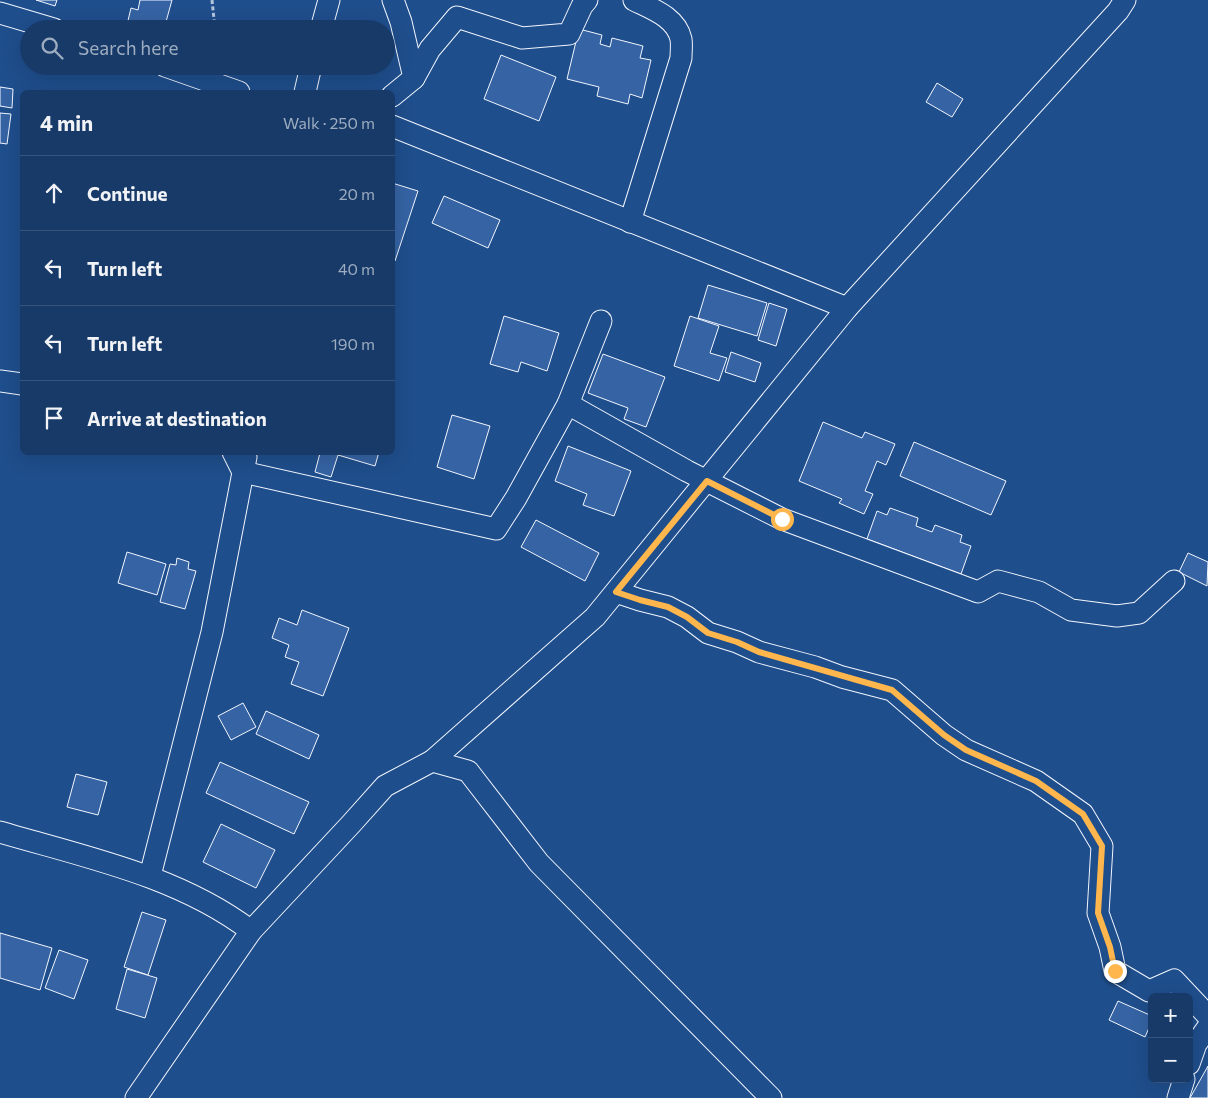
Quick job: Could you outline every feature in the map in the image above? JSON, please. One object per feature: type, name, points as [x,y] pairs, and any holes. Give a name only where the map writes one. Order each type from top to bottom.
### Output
[{"type":"street","points":[[323,20],[329,0]]},
{"type":"street","points":[[392,0],[401,22],[414,78]]},
{"type":"street","points":[[395,94],[414,78],[430,49],[457,16],[522,38],[569,34],[582,6],[587,0]]},
{"type":"street","points":[[630,222],[681,58],[681,38],[673,22],[658,11],[634,0]]},
{"type":"street","points":[[136,1098],[251,931],[385,786],[432,760],[595,618],[847,308],[1112,19],[1125,0]]},
{"type":"street","points":[[0,13],[24,20]]},
{"type":"street","points":[[191,75],[233,90]]},
{"type":"street","points":[[305,90],[309,75]]},
{"type":"street","points":[[395,127],[847,308]]},
{"type":"street","points":[[150,876],[212,632],[245,462],[496,529],[516,498],[568,404],[602,321]]},
{"type":"street","points":[[0,381],[20,384]]},
{"type":"street","points":[[568,404],[707,481],[782,519],[978,592],[998,581],[1038,592],[1071,610],[1116,616],[1139,614],[1174,581]]},
{"type":"street","points":[[616,592],[668,607],[687,617],[708,633],[737,642],[759,652],[892,690],[944,735],[966,750],[1036,781],[1059,796],[1083,814],[1102,846],[1098,913],[1110,947],[1115,971],[1149,991],[1174,980],[1208,1016]]},
{"type":"street","points":[[432,760],[468,771],[539,863],[771,1098]]},
{"type":"street","points":[[0,832],[150,876],[235,919],[251,931]]},
{"type":"street","points":[[1193,1053],[1196,1044],[1208,1027]]},
{"type":"street","points":[[1178,1098],[1183,1083]]},
{"type":"path","points":[[212,0],[213,20]]},
{"type":"building","points":[[36,0],[57,0],[55,6]]},
{"type":"building","points":[[140,0],[172,0],[166,20],[128,20],[131,8],[138,10]]},
{"type":"building","points":[[579,29],[602,35],[600,44],[610,47],[612,38],[643,46],[640,58],[651,60],[642,98],[630,94],[628,104],[597,96],[599,87],[567,79]]},
{"type":"building","points":[[501,55],[556,77],[539,121],[484,99]]},
{"type":"building","points":[[937,83],[963,99],[952,117],[926,102]]},
{"type":"building","points":[[0,87],[13,89],[12,108],[0,106]]},
{"type":"building","points":[[0,113],[11,114],[7,144],[0,143]]},
{"type":"building","points":[[395,184],[418,191],[395,261]]},
{"type":"building","points":[[444,196],[500,220],[488,248],[432,223]]},
{"type":"building","points":[[708,285],[767,303],[757,336],[698,318]]},
{"type":"building","points":[[769,303],[787,309],[776,346],[758,340]]},
{"type":"building","points":[[504,316],[559,333],[547,371],[521,362],[518,372],[490,364]]},
{"type":"building","points":[[690,316],[719,326],[710,353],[727,358],[719,381],[674,366]]},
{"type":"building","points":[[731,352],[761,363],[755,382],[725,372]]},
{"type":"building","points":[[603,354],[665,377],[646,427],[624,419],[628,408],[588,393]]},
{"type":"building","points":[[452,415],[490,426],[474,479],[437,467]]},
{"type":"building","points":[[823,422],[862,438],[865,432],[895,444],[886,465],[877,461],[865,491],[873,494],[864,514],[839,503],[842,499],[799,481]]},
{"type":"building","points":[[914,442],[1006,481],[991,515],[900,476]]},
{"type":"building","points":[[568,446],[631,471],[614,516],[583,505],[587,494],[555,481]]},
{"type":"building","points":[[319,455],[338,455],[331,477],[315,472]]},
{"type":"building","points":[[338,455],[378,455],[375,466]]},
{"type":"building","points":[[890,508],[918,518],[916,526],[932,532],[935,525],[962,535],[960,542],[971,546],[961,574],[867,539],[877,511],[887,515]]},
{"type":"building","points":[[536,520],[599,553],[585,581],[521,547]]},
{"type":"building","points":[[127,552],[166,564],[157,595],[118,583]]},
{"type":"building","points":[[1188,553],[1208,562],[1207,586],[1179,572]]},
{"type":"building","points":[[177,558],[189,562],[188,569],[196,571],[185,609],[160,602],[170,564],[176,565]]},
{"type":"building","points":[[302,610],[349,628],[323,696],[291,684],[299,662],[285,657],[289,645],[272,638],[279,618],[297,625]]},
{"type":"building","points":[[243,703],[256,727],[231,740],[218,716]]},
{"type":"building","points":[[266,711],[319,735],[309,759],[256,734]]},
{"type":"building","points":[[220,762],[309,802],[294,834],[206,793]]},
{"type":"building","points":[[76,774],[107,782],[98,815],[67,807]]},
{"type":"building","points":[[221,824],[275,850],[256,888],[203,862]]},
{"type":"building","points":[[142,912],[166,920],[148,975],[124,967]]},
{"type":"building","points":[[0,933],[52,948],[40,990],[0,978]]},
{"type":"building","points":[[59,950],[88,960],[74,999],[45,988]]},
{"type":"building","points":[[127,969],[157,978],[145,1018],[116,1009]]},
{"type":"building","points":[[1118,1001],[1148,1014],[1148,1030],[1145,1037],[1109,1020]]},
{"type":"building","points":[[1208,1066],[1208,1098],[1190,1098]]},
{"type":"route","points":[[782,519],[707,481],[616,592],[668,607],[687,617],[708,633],[737,642],[759,652],[892,690],[944,735],[966,750],[1036,781],[1083,814],[1102,846],[1098,913],[1110,947],[1115,971]]}]
